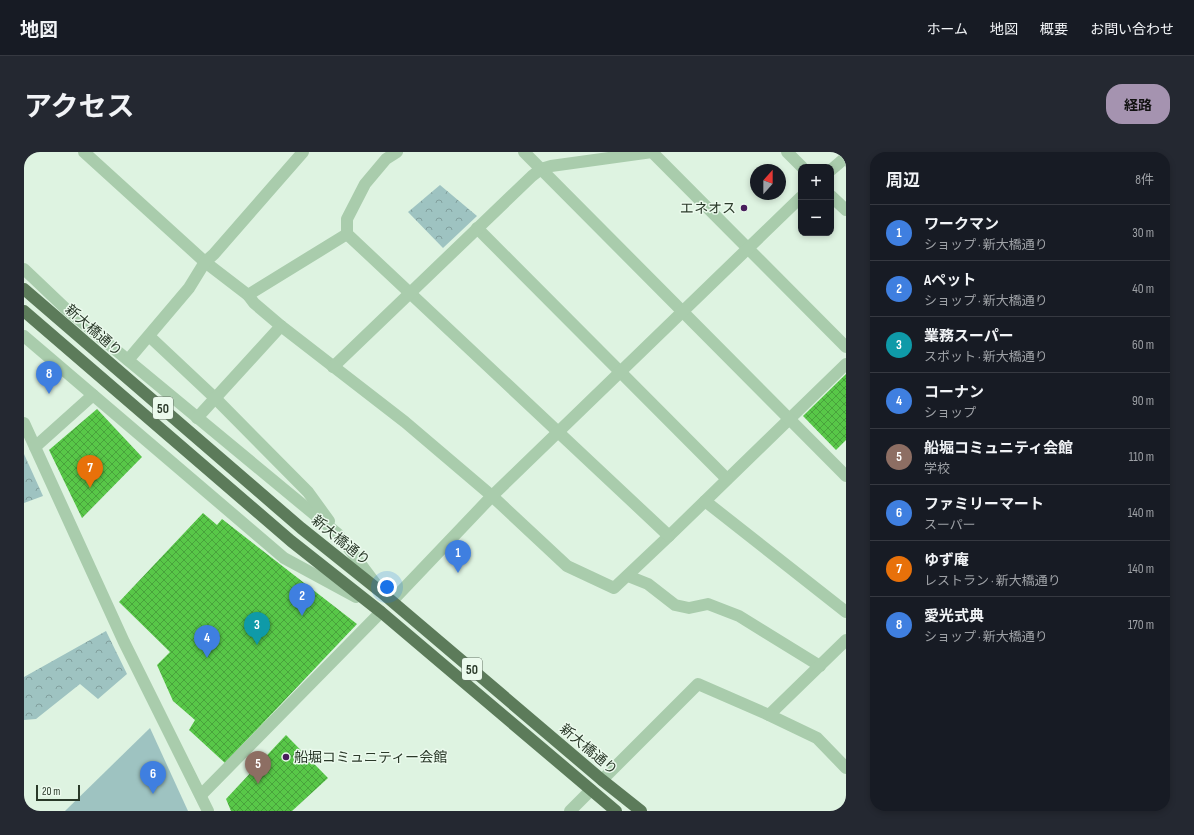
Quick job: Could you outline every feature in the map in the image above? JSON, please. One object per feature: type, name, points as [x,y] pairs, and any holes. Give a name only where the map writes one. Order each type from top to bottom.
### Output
[{"type":"main road","name":"新大橋通り","points":[[24,289],[301,528],[392,601],[602,780],[641,811]]},
{"type":"main road","name":"50","points":[[24,311],[291,541],[377,609],[616,811]]},
{"type":"street","points":[[84,152],[205,262],[248,295],[254,303],[281,326],[405,422],[492,496],[567,566],[614,588],[846,364]]},
{"type":"street","points":[[128,360],[189,288],[205,262],[214,254],[303,152]]},
{"type":"street","points":[[397,152],[381,156],[347,219],[347,234],[669,536]]},
{"type":"street","points":[[524,152],[846,476]]},
{"type":"street","points":[[333,367],[477,228],[541,169],[551,166],[652,152],[846,348]]},
{"type":"street","points":[[787,152],[799,164]]},
{"type":"street","points":[[834,167],[846,157]]},
{"type":"street","points":[[834,199],[846,210]]},
{"type":"street","points":[[392,601],[492,496],[798,200]]},
{"type":"street","points":[[477,228],[727,479]]},
{"type":"street","points":[[248,295],[347,234]]},
{"type":"street","points":[[24,269],[65,308],[338,534]]},
{"type":"street","points":[[197,418],[281,326]]},
{"type":"street","points":[[24,336],[284,558],[377,609],[201,795]]},
{"type":"street","points":[[149,336],[215,398],[308,492],[381,592]]},
{"type":"street","points":[[30,441],[93,395]]},
{"type":"street","points":[[24,423],[30,441],[124,642],[208,811]]},
{"type":"street","points":[[705,501],[846,612]]},
{"type":"street","points":[[628,576],[648,584],[675,605],[689,608],[708,604],[739,616],[820,666]]},
{"type":"street","points":[[769,715],[846,640]]},
{"type":"street","points":[[602,780],[698,684],[817,738],[846,768]]},
{"type":"street","points":[[570,811],[591,790]]},
{"type":"green space","points":[[440,185],[477,216],[443,248],[408,212]]},
{"type":"green space","points":[[24,454],[43,496],[24,503]]},
{"type":"green space","points":[[106,631],[127,674],[98,699],[80,684],[36,719],[24,720],[24,677]]},
{"type":"green space","points":[[150,728],[188,811],[65,811]]},
{"type":"building","points":[[846,374],[846,440],[836,450],[803,416]]},
{"type":"building","points":[[97,409],[142,457],[82,518],[49,450]]},
{"type":"building","points":[[203,513],[217,525],[222,519],[357,624],[225,763],[189,730],[195,720],[173,701],[157,665],[170,652],[119,602]]},
{"type":"building","name":"船堀コミュニティー会館","points":[[286,735],[328,778],[292,811],[231,811],[226,799]]},
{"type":"place","name":"エネオス","points":[[744,208]]},
{"type":"place","name":"愛光式典","points":[[49,394]]},
{"type":"place","name":"ゆず庵","points":[[90,488]]},
{"type":"place","name":"ワークマン","points":[[458,573]]},
{"type":"place","name":"Aペット","points":[[302,616]]},
{"type":"place","name":"業務スーパー","points":[[257,645]]},
{"type":"place","name":"コーナン","points":[[207,658]]},
{"type":"place","name":"船堀コミュニティー会館","points":[[286,757]]},
{"type":"place","name":"船堀コミュニティ会館","points":[[258,784]]},
{"type":"place","name":"ファミリーマート","points":[[153,794]]}]
